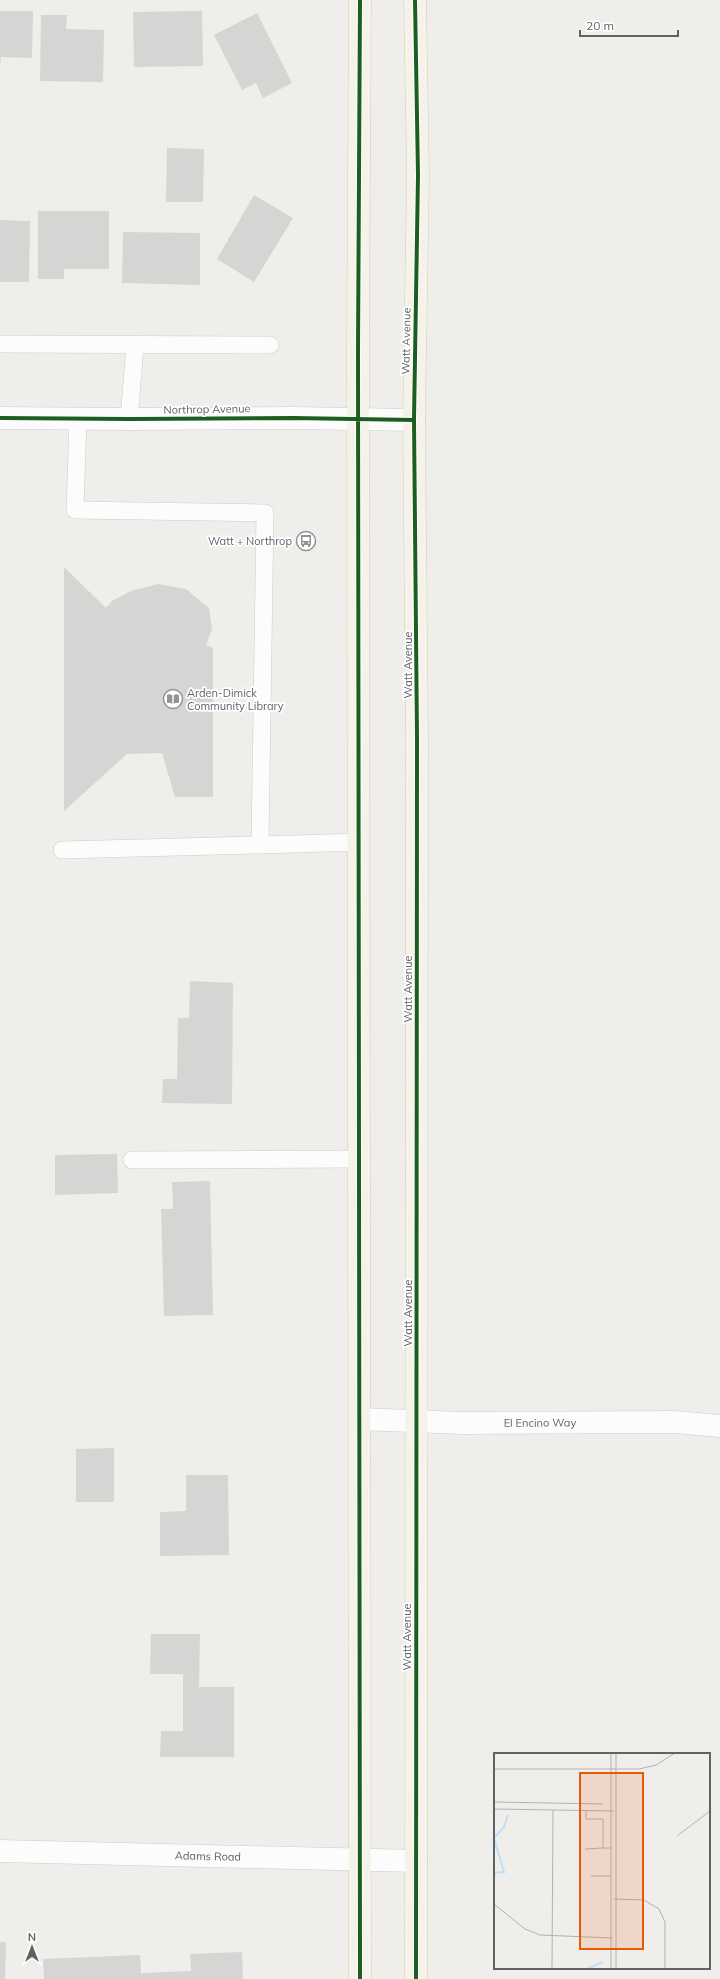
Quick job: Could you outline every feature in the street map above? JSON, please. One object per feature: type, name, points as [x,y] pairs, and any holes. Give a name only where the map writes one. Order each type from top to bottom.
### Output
[{"type":"main road","points":[[360,0],[360,1979]]},
{"type":"main road","name":"Watt Avenue","points":[[415,0],[418,175],[414,420],[417,737],[416,1979]]},
{"type":"street","name":"Northrop Avenue","points":[[0,418],[293,418],[414,420]]},
{"type":"street","name":"El Encino Way","points":[[360,1419],[462,1423],[675,1422],[720,1426]]},
{"type":"street","name":"Adams Road","points":[[0,1851],[360,1860],[416,1860]]},
{"type":"lane","points":[[0,344],[135,346],[270,345]]},
{"type":"lane","points":[[129,419],[135,346]]},
{"type":"lane","points":[[78,419],[76,510],[265,513],[260,845]]},
{"type":"lane","points":[[62,850],[360,842]]},
{"type":"lane","points":[[132,1160],[360,1159]]},
{"type":"building","points":[[0,11],[33,11],[32,58],[1,57],[0,65]]},
{"type":"building","points":[[202,11],[203,66],[134,67],[133,12]]},
{"type":"building","points":[[257,13],[292,83],[263,98],[256,83],[242,90],[214,35]]},
{"type":"building","points":[[41,15],[67,15],[66,29],[104,30],[103,82],[40,81]]},
{"type":"building","points":[[167,148],[204,149],[203,202],[166,202]]},
{"type":"building","points":[[254,195],[293,218],[254,282],[217,259]]},
{"type":"building","points":[[38,211],[109,211],[109,269],[64,269],[64,279],[38,279]]},
{"type":"building","points":[[0,220],[30,221],[29,282],[0,282]]},
{"type":"building","points":[[123,232],[200,233],[200,285],[122,283]]},
{"type":"building","points":[[64,567],[106,608],[112,601],[131,591],[158,584],[186,589],[209,608],[212,629],[206,645],[213,648],[213,797],[175,797],[162,753],[127,754],[64,811]]},
{"type":"building","points":[[190,981],[233,983],[232,1104],[162,1103],[163,1079],[177,1079],[178,1018],[189,1018]]},
{"type":"building","points":[[117,1154],[118,1193],[55,1195],[55,1155]]},
{"type":"building","points":[[210,1181],[213,1315],[164,1316],[161,1209],[173,1209],[172,1182]]},
{"type":"building","points":[[114,1448],[114,1502],[76,1502],[76,1449]]},
{"type":"building","points":[[186,1475],[228,1475],[229,1555],[160,1556],[160,1512],[186,1511]]},
{"type":"building","points":[[151,1634],[200,1634],[199,1687],[234,1687],[234,1757],[160,1757],[161,1731],[183,1731],[183,1674],[150,1674]]},
{"type":"building","points":[[0,1942],[6,1942],[5,1979],[0,1979]]},
{"type":"building","points":[[242,1952],[243,1979],[44,1979],[43,1959],[140,1955],[141,1973],[191,1971],[190,1954]]},
{"type":"cycle path","points":[[360,0],[358,350],[360,1979]]},
{"type":"cycle path","points":[[415,0],[418,175],[414,420],[417,737],[416,1979]]},
{"type":"cycle path","points":[[0,418],[293,418],[414,420]]},
{"type":"place","name":"Watt + Northrop","points":[[306,541]]},
{"type":"place","name":"Arden-Dimick Community Library","points":[[173,699]]}]
